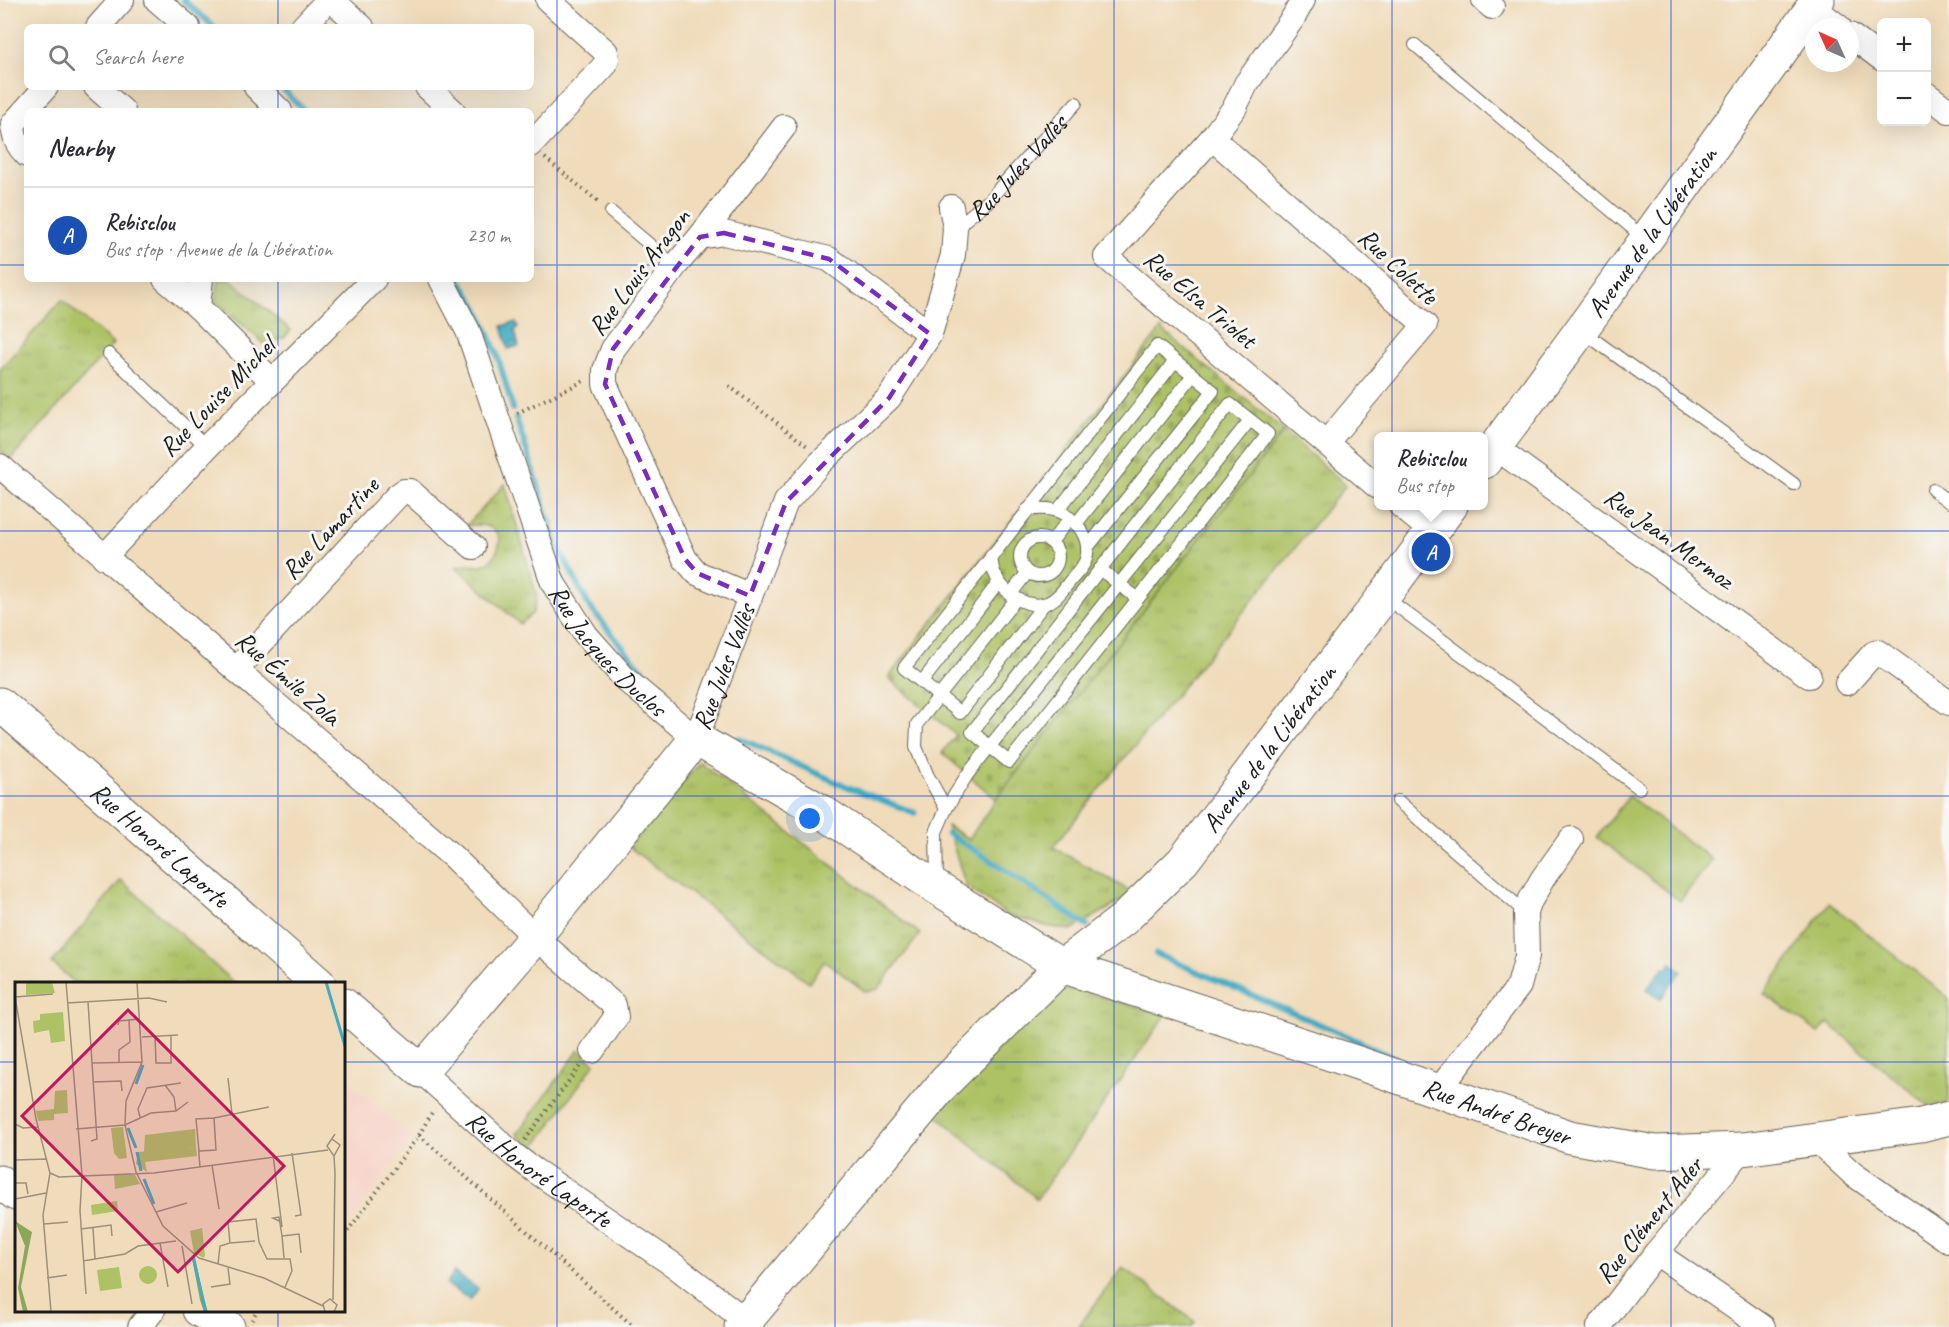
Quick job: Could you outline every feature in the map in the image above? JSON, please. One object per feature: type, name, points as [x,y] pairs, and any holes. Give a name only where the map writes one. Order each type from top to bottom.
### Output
[{"type":"street","points":[[101,24],[122,0]]},
{"type":"street","points":[[157,0],[185,24]]},
{"type":"street","points":[[306,24],[328,0]]},
{"type":"street","points":[[332,0],[359,24]]},
{"type":"street","points":[[535,149],[605,65],[607,59],[606,52],[548,0]]},
{"type":"street","name":"Rue Elsa Triolet","points":[[1302,1],[1293,18],[1246,84],[1235,107],[1212,138],[1106,257],[1374,484]]},
{"type":"street","points":[[1816,4],[1830,18]]},
{"type":"street","name":"Avenue de la Libération","points":[[1489,454],[1816,4]]},
{"type":"street","points":[[1859,42],[1877,56]]},
{"type":"street","points":[[27,108],[43,90]]},
{"type":"street","points":[[99,90],[120,108]]},
{"type":"street","points":[[258,90],[277,108]]},
{"type":"street","points":[[430,90],[450,108]]},
{"type":"street","points":[[1931,98],[1949,111]]},
{"type":"street","points":[[24,112],[13,124],[14,137],[24,152]]},
{"type":"street","name":"Rue Louis Aragon","points":[[750,596],[697,573],[685,559],[605,384],[605,370],[613,349],[784,128]]},
{"type":"street","name":"Rue Colette","points":[[1212,138],[1425,325],[1326,443]]},
{"type":"street","name":"Rue Jules Vallès","points":[[432,1081],[535,938],[696,739],[786,502],[825,459],[889,398],[930,334],[953,255],[953,217]]},
{"type":"street","points":[[700,237],[724,233],[829,259],[930,334]]},
{"type":"street","points":[[169,282],[198,307],[272,381]]},
{"type":"street","points":[[198,307],[201,282]]},
{"type":"street","name":"Rue Louise Michel","points":[[104,557],[207,447],[371,282]]},
{"type":"street","name":"Rue Jacques Duclos","points":[[443,282],[468,331],[553,583],[586,635],[626,680],[696,739],[821,811],[937,888],[1062,966]]},
{"type":"street","name":"Rue Jean Mermoz","points":[[1489,454],[1809,676]]},
{"type":"street","name":"Rue Émile Zola","points":[[0,466],[453,857],[535,938],[614,1005],[616,1017],[591,1051]]},
{"type":"street","name":"Rue Lamartine","points":[[236,670],[404,491],[410,492],[473,547]]},
{"type":"street","points":[[1414,510],[1441,518]]},
{"type":"street","name":"Avenue de la Libération","points":[[746,1325],[945,1082],[1062,966],[1124,919],[1183,861],[1441,518]]},
{"type":"street","points":[[1847,683],[1878,652],[1949,703]]},
{"type":"street","name":"Rue Honoré Laporte","points":[[0,705],[317,982]]},
{"type":"street","points":[[1438,1091],[1519,986],[1527,956],[1526,913],[1530,901],[1543,878],[1571,839]]},
{"type":"street","name":"Rue André Breyer","points":[[1062,966],[1570,1137],[1655,1152],[1743,1149],[1921,1125],[1949,1118]]},
{"type":"street","name":"Rue Honoré Laporte","points":[[345,1006],[514,1155],[675,1266],[746,1325]]},
{"type":"street","points":[[1815,1139],[1853,1174],[1949,1241]]},
{"type":"street","name":"Rue Clément Ader","points":[[1599,1327],[1656,1253],[1743,1149]]},
{"type":"street","points":[[0,1182],[15,1193]]},
{"type":"street","points":[[1656,1253],[1762,1327]]},
{"type":"street","points":[[140,1327],[152,1312]]},
{"type":"street","points":[[202,1312],[228,1327]]},
{"type":"lane","points":[[1415,45],[1646,239]]},
{"type":"lane","name":"Rue Jules Vallès","points":[[953,217],[987,202],[1076,103]]},
{"type":"lane","points":[[611,212],[675,266]]},
{"type":"lane","points":[[1581,330],[1794,484]]},
{"type":"lane","points":[[1044,604],[960,713],[904,668],[1157,346],[1213,391],[1087,548]]},
{"type":"lane","points":[[109,354],[207,447]]},
{"type":"lane","points":[[1058,510],[1175,360]]},
{"type":"lane","points":[[1051,543],[1073,521],[1193,375]]},
{"type":"lane","points":[[1230,404],[1268,434],[1009,762],[972,732],[1100,569],[1230,404]]},
{"type":"lane","points":[[937,888],[936,832],[946,809],[967,775],[1250,420]]},
{"type":"lane","points":[[1933,490],[1949,502]]},
{"type":"lane","points":[[991,556],[994,574],[1013,597],[1028,603],[1044,604],[1056,599],[1086,560],[1086,538],[1073,521],[1058,510],[1042,508],[1027,510]]},
{"type":"lane","points":[[1014,528],[1028,541]]},
{"type":"lane","points":[[1041,538],[1051,543],[1057,549],[1058,556],[1054,569],[1043,576],[1036,577],[1027,573],[1021,565],[1020,552],[1023,545],[1028,541],[1041,538]]},
{"type":"lane","points":[[1004,541],[1020,552]]},
{"type":"lane","points":[[1054,569],[1070,581]]},
{"type":"lane","points":[[1100,569],[1137,598]]},
{"type":"lane","points":[[946,809],[927,774],[916,747],[917,724],[1013,597],[1027,573]]},
{"type":"lane","points":[[921,682],[999,582]]},
{"type":"lane","points":[[1384,596],[1639,788]]},
{"type":"lane","points":[[1398,801],[1526,913]]},
{"type":"path","points":[[535,149],[611,212]]},
{"type":"path","points":[[498,420],[527,409],[605,370]]},
{"type":"path","points":[[729,386],[825,459]]},
{"type":"path","points":[[514,1155],[591,1051]]},
{"type":"path","points":[[345,1235],[419,1135],[432,1081]]},
{"type":"path","points":[[419,1135],[634,1327]]},
{"type":"highlighted area","points":[[724,233],[829,259],[930,334],[889,398],[786,502],[750,596],[697,573],[685,559],[605,384],[613,349],[700,237]]},
{"type":"shaded area","points":[[345,1077],[412,1138],[345,1229]]},
{"type":"green space","points":[[218,282],[234,282],[291,330],[284,338],[264,344],[215,301]]},
{"type":"green space","points":[[62,300],[113,344],[11,460],[0,450],[0,369]]},
{"type":"green space","points":[[1161,329],[1284,431],[996,799],[942,753],[956,735],[888,678]]},
{"type":"green space","points":[[1284,431],[1346,485],[1053,847],[1132,892],[1071,930],[1046,926],[1007,915],[966,886],[947,826],[969,839],[996,799]]},
{"type":"green space","points":[[505,484],[537,596],[533,613],[520,624],[456,567],[485,564],[495,555],[500,539],[494,530],[481,525],[466,526]]},
{"type":"green space","points":[[700,762],[920,934],[878,989],[866,992],[825,961],[809,982],[629,847]]},
{"type":"green space","points":[[1629,796],[1712,860],[1680,901],[1597,837]]},
{"type":"green space","points":[[121,880],[233,982],[74,982],[52,963]]},
{"type":"green space","points":[[1829,903],[1949,998],[1949,1102],[1931,1108],[1828,1023],[1819,1033],[1764,994]]},
{"type":"green space","points":[[1077,990],[1166,1015],[1037,1199],[934,1113],[1056,991]]},
{"type":"green space","points":[[579,1050],[595,1063],[534,1148],[517,1134]]},
{"type":"green space","points":[[1123,1267],[1195,1322],[1191,1327],[1078,1327]]},
{"type":"water","points":[[516,322],[518,327],[515,331],[519,346],[508,349],[502,326]]},
{"type":"water","points":[[1672,963],[1682,971],[1660,999],[1647,989],[1664,967],[1667,969]]},
{"type":"water","points":[[454,1272],[478,1289],[470,1300],[446,1284]]},
{"type":"waterway","points":[[183,0],[211,24]]},
{"type":"waterway","points":[[283,90],[302,108]]},
{"type":"waterway","points":[[461,282],[478,308],[498,357],[513,409]]},
{"type":"waterway","points":[[516,418],[558,547],[589,606],[628,654],[661,688]]},
{"type":"waterway","points":[[739,738],[838,783],[915,813]]},
{"type":"waterway","points":[[948,834],[1087,926]]},
{"type":"waterway","points":[[1156,954],[1398,1060]]},
{"type":"place","name":"Rebisclou","points":[[1431,552]]}]
